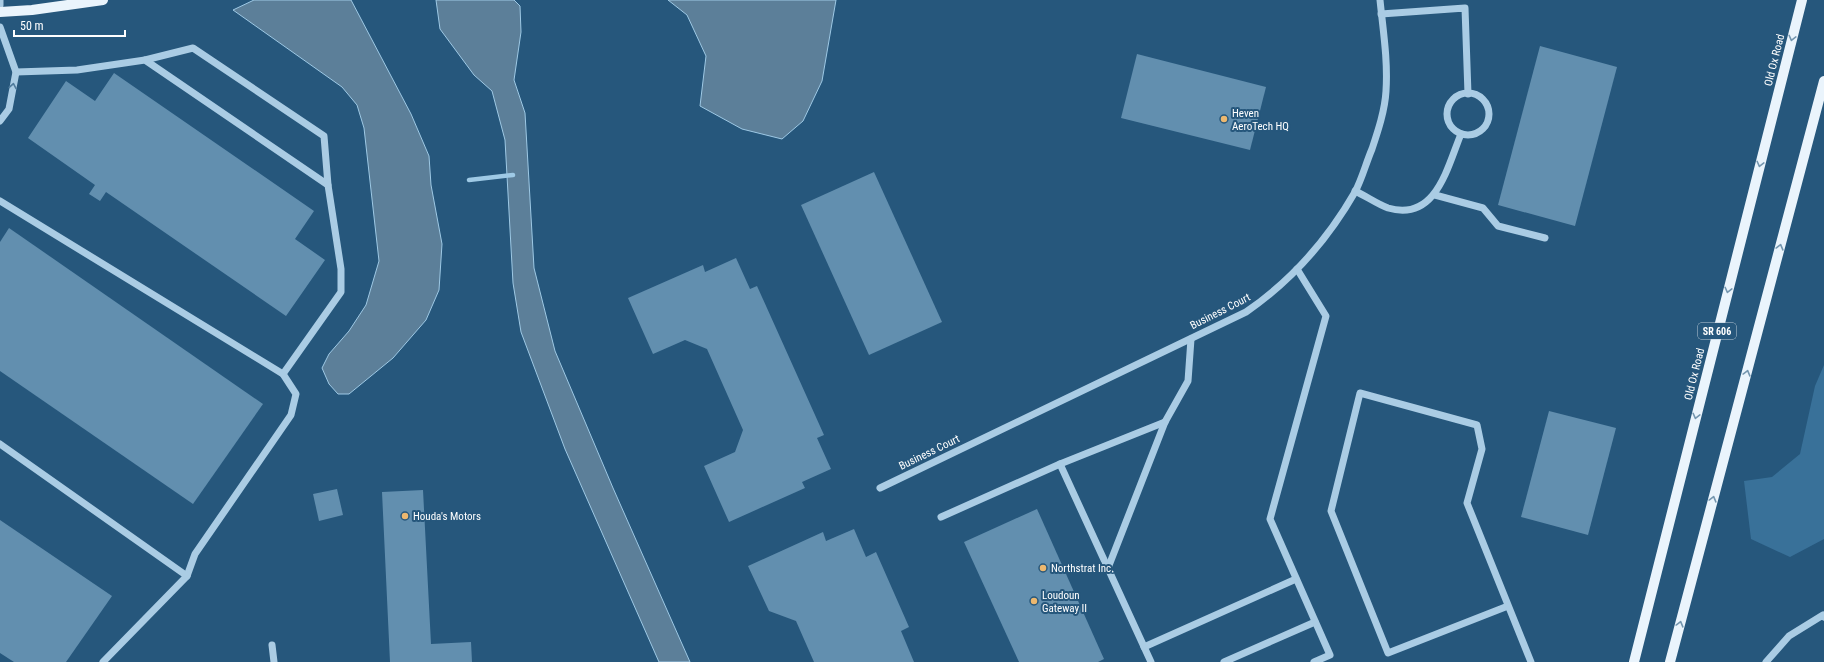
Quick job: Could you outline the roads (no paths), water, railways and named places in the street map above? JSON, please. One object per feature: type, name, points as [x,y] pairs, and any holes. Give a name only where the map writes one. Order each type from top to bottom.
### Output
[{"type":"main road","points":[[0,12],[32,10],[103,0]]},
{"type":"main road","name":"Old Ox Road","points":[[1634,662],[1802,0]]},
{"type":"main road","points":[[1670,662],[1824,81]]},
{"type":"street","points":[[0,0],[0,5]]},
{"type":"street","name":"Business Court","points":[[880,488],[1246,312],[1272,294],[1297,269],[1324,238],[1356,191],[1377,134],[1386,92],[1386,47],[1380,0]]},
{"type":"street","points":[[1381,14],[1465,8],[1468,94]]},
{"type":"street","points":[[0,28],[16,72],[9,109],[0,121]]},
{"type":"street","points":[[16,72],[77,70],[145,60],[193,48],[324,136],[328,185],[341,269],[341,292],[283,374]]},
{"type":"street","points":[[145,60],[328,185]]},
{"type":"street","points":[[1468,94],[1480,96],[1486,103],[1489,111],[1489,120],[1483,130],[1470,136],[1461,134],[1453,129],[1449,123],[1448,108],[1455,97],[1468,94]]},
{"type":"street","points":[[1356,191],[1387,207],[1400,210],[1412,210],[1424,205],[1435,195],[1461,134]]},
{"type":"street","points":[[1435,195],[1483,208],[1498,226],[1545,238]]},
{"type":"street","points":[[0,201],[283,374],[296,394],[291,415],[195,554],[187,576],[103,662]]},
{"type":"street","points":[[1297,269],[1326,316],[1270,519],[1330,655],[1314,662]]},
{"type":"street","points":[[1108,568],[1165,422],[1188,381],[1191,339]]},
{"type":"street","points":[[1508,606],[1388,653],[1331,511],[1360,393],[1477,425],[1482,449],[1467,503],[1531,662]]},
{"type":"street","points":[[941,517],[1060,464],[1165,422]]},
{"type":"street","points":[[0,444],[187,576]]},
{"type":"street","points":[[1060,464],[1151,662]]},
{"type":"street","points":[[1144,647],[1296,579]]},
{"type":"street","points":[[1766,662],[1789,636],[1824,616]]},
{"type":"street","points":[[1224,662],[1315,622]]},
{"type":"street","points":[[272,645],[274,662]]},
{"type":"waterway","points":[[469,180],[513,175]]},
{"type":"place","name":"Heven AeroTech HQ","points":[[1224,119]]},
{"type":"place","name":"Houda's Motors","points":[[405,516]]},
{"type":"place","name":"Northstrat Inc.","points":[[1043,568]]},
{"type":"place","name":"Loudoun Gateway II","points":[[1034,601]]}]
